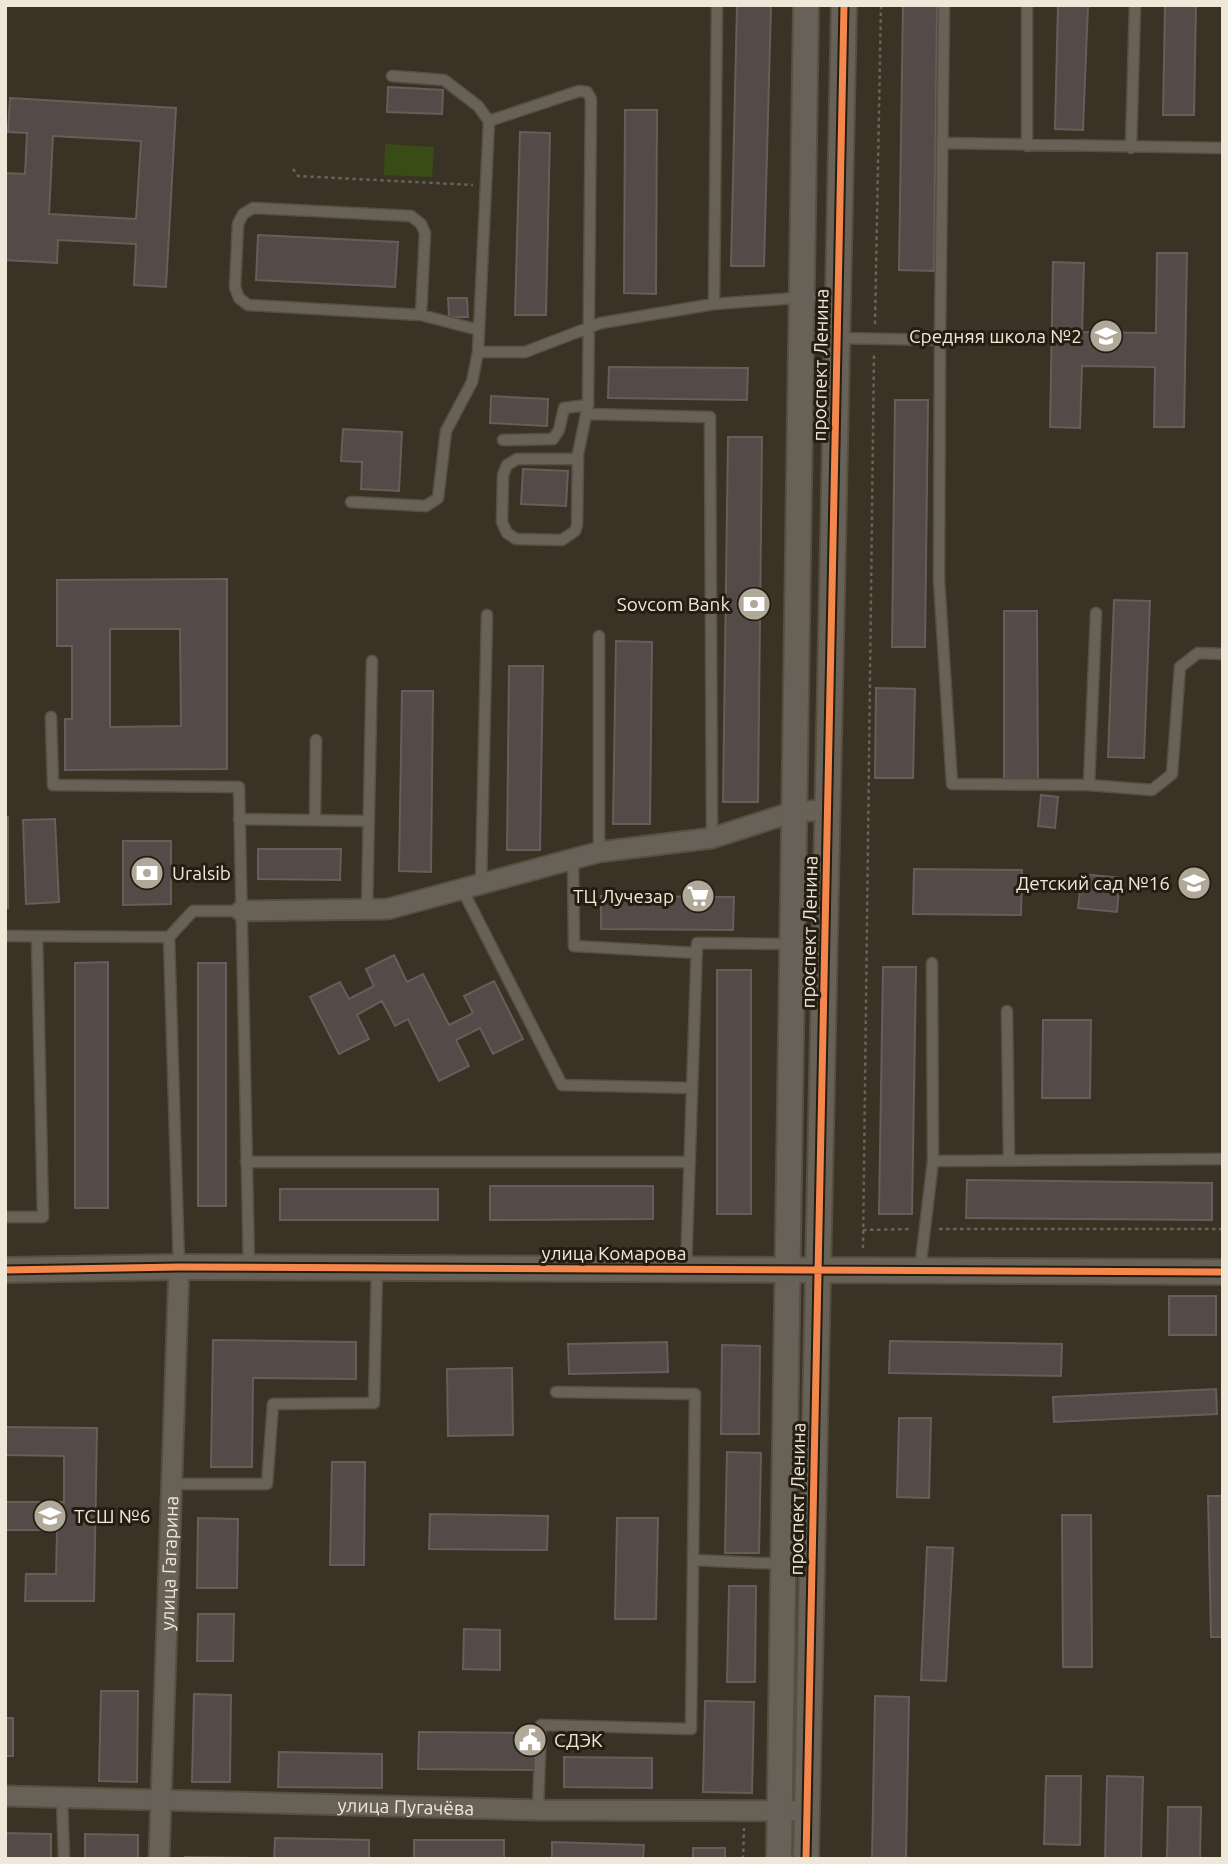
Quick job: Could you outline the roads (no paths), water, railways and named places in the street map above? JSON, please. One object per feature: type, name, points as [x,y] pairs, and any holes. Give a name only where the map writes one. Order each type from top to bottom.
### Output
[{"type":"street","name":"проспект Ленина","points":[[779,1859],[807,5]]},
{"type":"street","name":"проспект Ленина","points":[[806,1859],[844,5]]},
{"type":"street","points":[[241,911],[388,909],[599,852],[712,838],[793,812],[827,810]]},
{"type":"street","name":"улица Гагарина","points":[[159,1859],[179,1267]]},
{"type":"street","name":"улица Комарова","points":[[5,1270],[248,1267],[1223,1272]]},
{"type":"street","name":"улица Пугачёва","points":[[5,1796],[538,1810],[807,1811]]},
{"type":"lane","points":[[714,304],[717,5]]},
{"type":"lane","points":[[944,5],[939,580],[952,783],[1089,785],[1152,790],[1172,774],[1180,667],[1198,653],[1223,654]]},
{"type":"lane","points":[[1027,5],[1027,146]]},
{"type":"lane","points":[[1131,148],[1135,5]]},
{"type":"lane","points":[[351,502],[426,506],[438,498],[446,431],[472,382],[478,352],[489,121],[478,106],[444,80],[392,76]]},
{"type":"lane","points":[[489,121],[579,91],[590,95],[588,409],[578,459],[577,525],[570,536],[562,540],[516,539],[507,533],[502,522],[503,475],[507,465],[517,459],[578,459]]},
{"type":"lane","points":[[942,143],[1223,148]]},
{"type":"lane","points":[[421,315],[425,233],[411,216],[253,208],[240,218],[235,287],[239,298],[248,305],[421,315],[480,330]]},
{"type":"lane","points":[[478,352],[525,352],[589,327],[714,304],[802,295],[837,295]]},
{"type":"lane","points":[[836,338],[940,340]]},
{"type":"lane","points":[[503,440],[553,439],[559,429],[564,408],[710,417],[712,838]]},
{"type":"lane","points":[[1089,785],[1096,613]]},
{"type":"lane","points":[[487,615],[472,886],[562,1085],[692,1088]]},
{"type":"lane","points":[[599,636],[599,852]]},
{"type":"lane","points":[[367,909],[372,661]]},
{"type":"lane","points":[[51,717],[52,785],[239,786],[248,1267]]},
{"type":"lane","points":[[315,820],[316,740]]},
{"type":"lane","points":[[239,819],[369,821]]},
{"type":"lane","points":[[573,859],[574,946],[697,953]]},
{"type":"lane","points":[[179,1267],[169,937],[193,911],[241,911]]},
{"type":"lane","points":[[5,936],[169,937]]},
{"type":"lane","points":[[5,1217],[43,1217],[37,936]]},
{"type":"lane","points":[[686,1269],[697,943],[792,944]]},
{"type":"lane","points":[[920,1270],[933,1161],[932,963]]},
{"type":"lane","points":[[1007,1011],[1009,1161]]},
{"type":"lane","points":[[933,1161],[1223,1159]]},
{"type":"lane","points":[[246,1162],[690,1163]]},
{"type":"lane","points":[[171,1484],[267,1484],[273,1404],[374,1403],[377,1268]]},
{"type":"lane","points":[[538,1810],[541,1726],[691,1729],[695,1394],[556,1392]]},
{"type":"lane","points":[[693,1560],[784,1564]]},
{"type":"lane","points":[[62,1798],[64,1859]]},
{"type":"place","name":"Средняя школа №2","points":[[1106,336]]},
{"type":"place","name":"Sovcom Bank","points":[[754,604]]},
{"type":"place","name":"Uralsib","points":[[147,873]]},
{"type":"place","name":"Детский сад №16","points":[[1194,883]]},
{"type":"place","name":"ТЦ Лучезар","points":[[698,896]]},
{"type":"place","name":"ТСШ №6","points":[[50,1516]]},
{"type":"place","name":"СДЭК","points":[[530,1740]]}]
